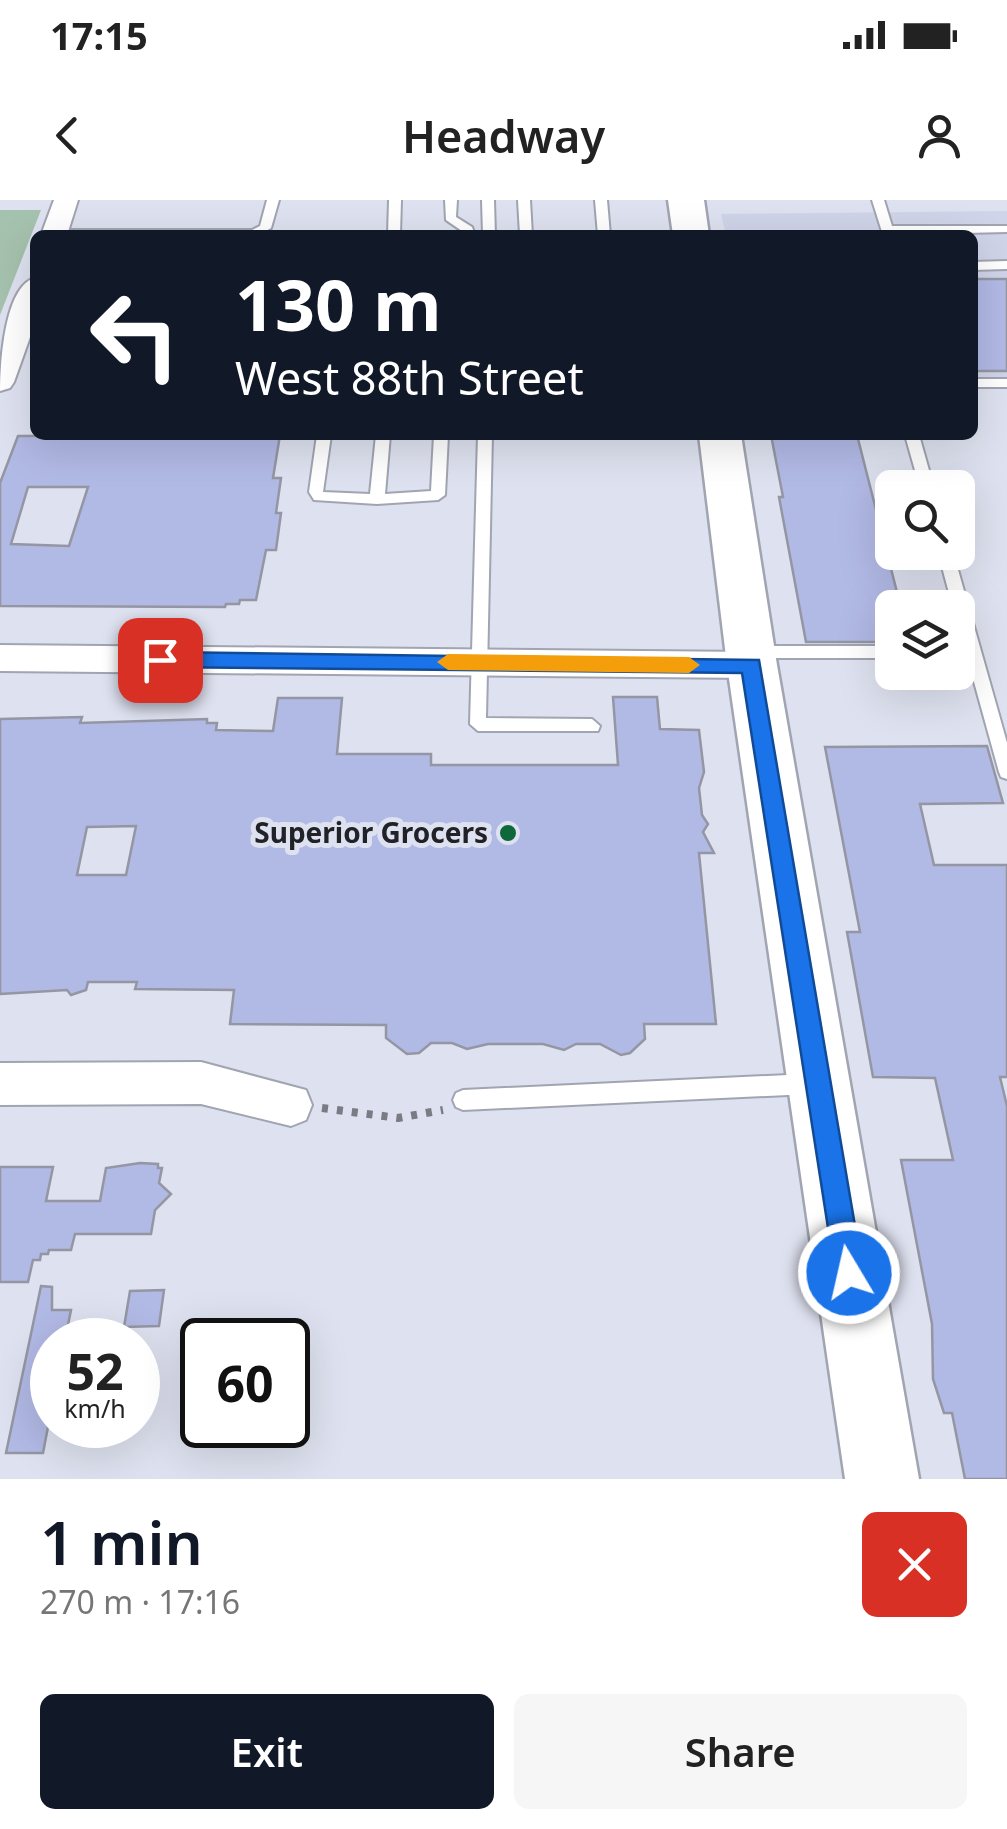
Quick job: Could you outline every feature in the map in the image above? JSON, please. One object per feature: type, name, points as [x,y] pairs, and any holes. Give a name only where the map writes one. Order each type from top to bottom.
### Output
[{"type":"main road","points":[[686,200],[690,230]]},
{"type":"main road","points":[[721,440],[751,658],[882,1479]]},
{"type":"street","points":[[55,230],[66,200]]},
{"type":"street","points":[[30,300],[0,385],[30,388]]},
{"type":"street","points":[[0,658],[479,663],[751,658]]},
{"type":"street","points":[[0,1084],[201,1082],[291,1105]]},
{"type":"lane","points":[[260,230],[272,200]]},
{"type":"lane","points":[[394,230],[395,200]]},
{"type":"lane","points":[[451,200],[450,218],[465,230]]},
{"type":"lane","points":[[488,200],[488,230]]},
{"type":"lane","points":[[524,200],[526,230]]},
{"type":"lane","points":[[601,200],[604,230]]},
{"type":"lane","points":[[878,200],[887,230]]},
{"type":"lane","points":[[977,230],[1007,229]]},
{"type":"lane","points":[[978,266],[1007,266]]},
{"type":"lane","points":[[978,383],[1007,383]]},
{"type":"lane","points":[[323,440],[316,492],[320,497],[377,498],[438,495],[441,440]]},
{"type":"lane","points":[[377,498],[383,440]]},
{"type":"lane","points":[[485,440],[478,724],[592,726]]},
{"type":"lane","points":[[913,440],[922,470]]},
{"type":"lane","points":[[751,658],[875,653]]},
{"type":"lane","points":[[975,681],[1007,772]]},
{"type":"lane","points":[[464,1100],[819,1084]]},
{"type":"path","points":[[343,1110],[378,1117],[433,1115]]},
{"type":"shaded area","points":[[1007,211],[1007,388],[978,389],[978,230],[725,230],[721,214]]},
{"type":"green space","points":[[0,210],[41,210],[30,230],[0,315]]},
{"type":"building","points":[[978,279],[1007,279],[1007,371],[978,371]]},
{"type":"building","points":[[18,436],[30,436],[30,440],[279,440],[273,478],[281,478],[276,550],[266,550],[256,600],[240,600],[239,604],[225,607],[0,606],[0,483]],"holes":[[[28,487],[88,487],[69,546],[11,544]]]},
{"type":"building","points":[[772,440],[858,440],[875,506],[875,570],[891,570],[896,590],[875,590],[875,642],[806,642],[779,497],[783,497]]},
{"type":"building","points":[[613,697],[657,697],[660,729],[699,730],[704,772],[699,788],[702,815],[708,824],[703,832],[714,853],[699,853],[716,1024],[644,1024],[645,1039],[630,1053],[621,1055],[600,1044],[576,1044],[564,1050],[543,1044],[488,1044],[467,1049],[452,1043],[431,1043],[419,1053],[407,1054],[386,1038],[386,1025],[230,1024],[234,990],[135,989],[137,982],[88,982],[86,990],[71,995],[67,990],[0,994],[0,719],[82,717],[80,723],[207,719],[207,723],[217,723],[216,730],[273,731],[278,698],[342,698],[337,754],[431,754],[431,765],[618,765]],"holes":[[[136,826],[126,875],[77,875],[87,827]]]},
{"type":"building","points":[[987,746],[1003,803],[920,804],[934,865],[1007,865],[1007,1077],[1000,1077],[1007,1106],[1007,1479],[965,1479],[952,1413],[944,1413],[933,1379],[932,1324],[901,1160],[953,1160],[935,1078],[873,1077],[847,932],[860,932],[825,747]]},
{"type":"building","points":[[158,1164],[162,1168],[159,1183],[171,1194],[155,1210],[151,1234],[75,1234],[71,1250],[49,1250],[48,1254],[41,1254],[40,1260],[33,1260],[28,1282],[0,1282],[0,1167],[53,1167],[46,1201],[100,1201],[106,1168]]},
{"type":"building","points":[[41,1286],[52,1287],[52,1310],[71,1310],[69,1318],[34,1318]]},
{"type":"building","points":[[164,1290],[160,1319],[126,1318],[130,1291]]},
{"type":"building","points":[[30,1338],[30,1448],[44,1448],[43,1453],[6,1453]]},
{"type":"slow traffic","points":[[448,662],[689,665]]},
{"type":"place","name":"Superior Grocers","points":[[508,833]]},
{"type":"route","points":[[160,660],[752,665],[849,1273]]}]
